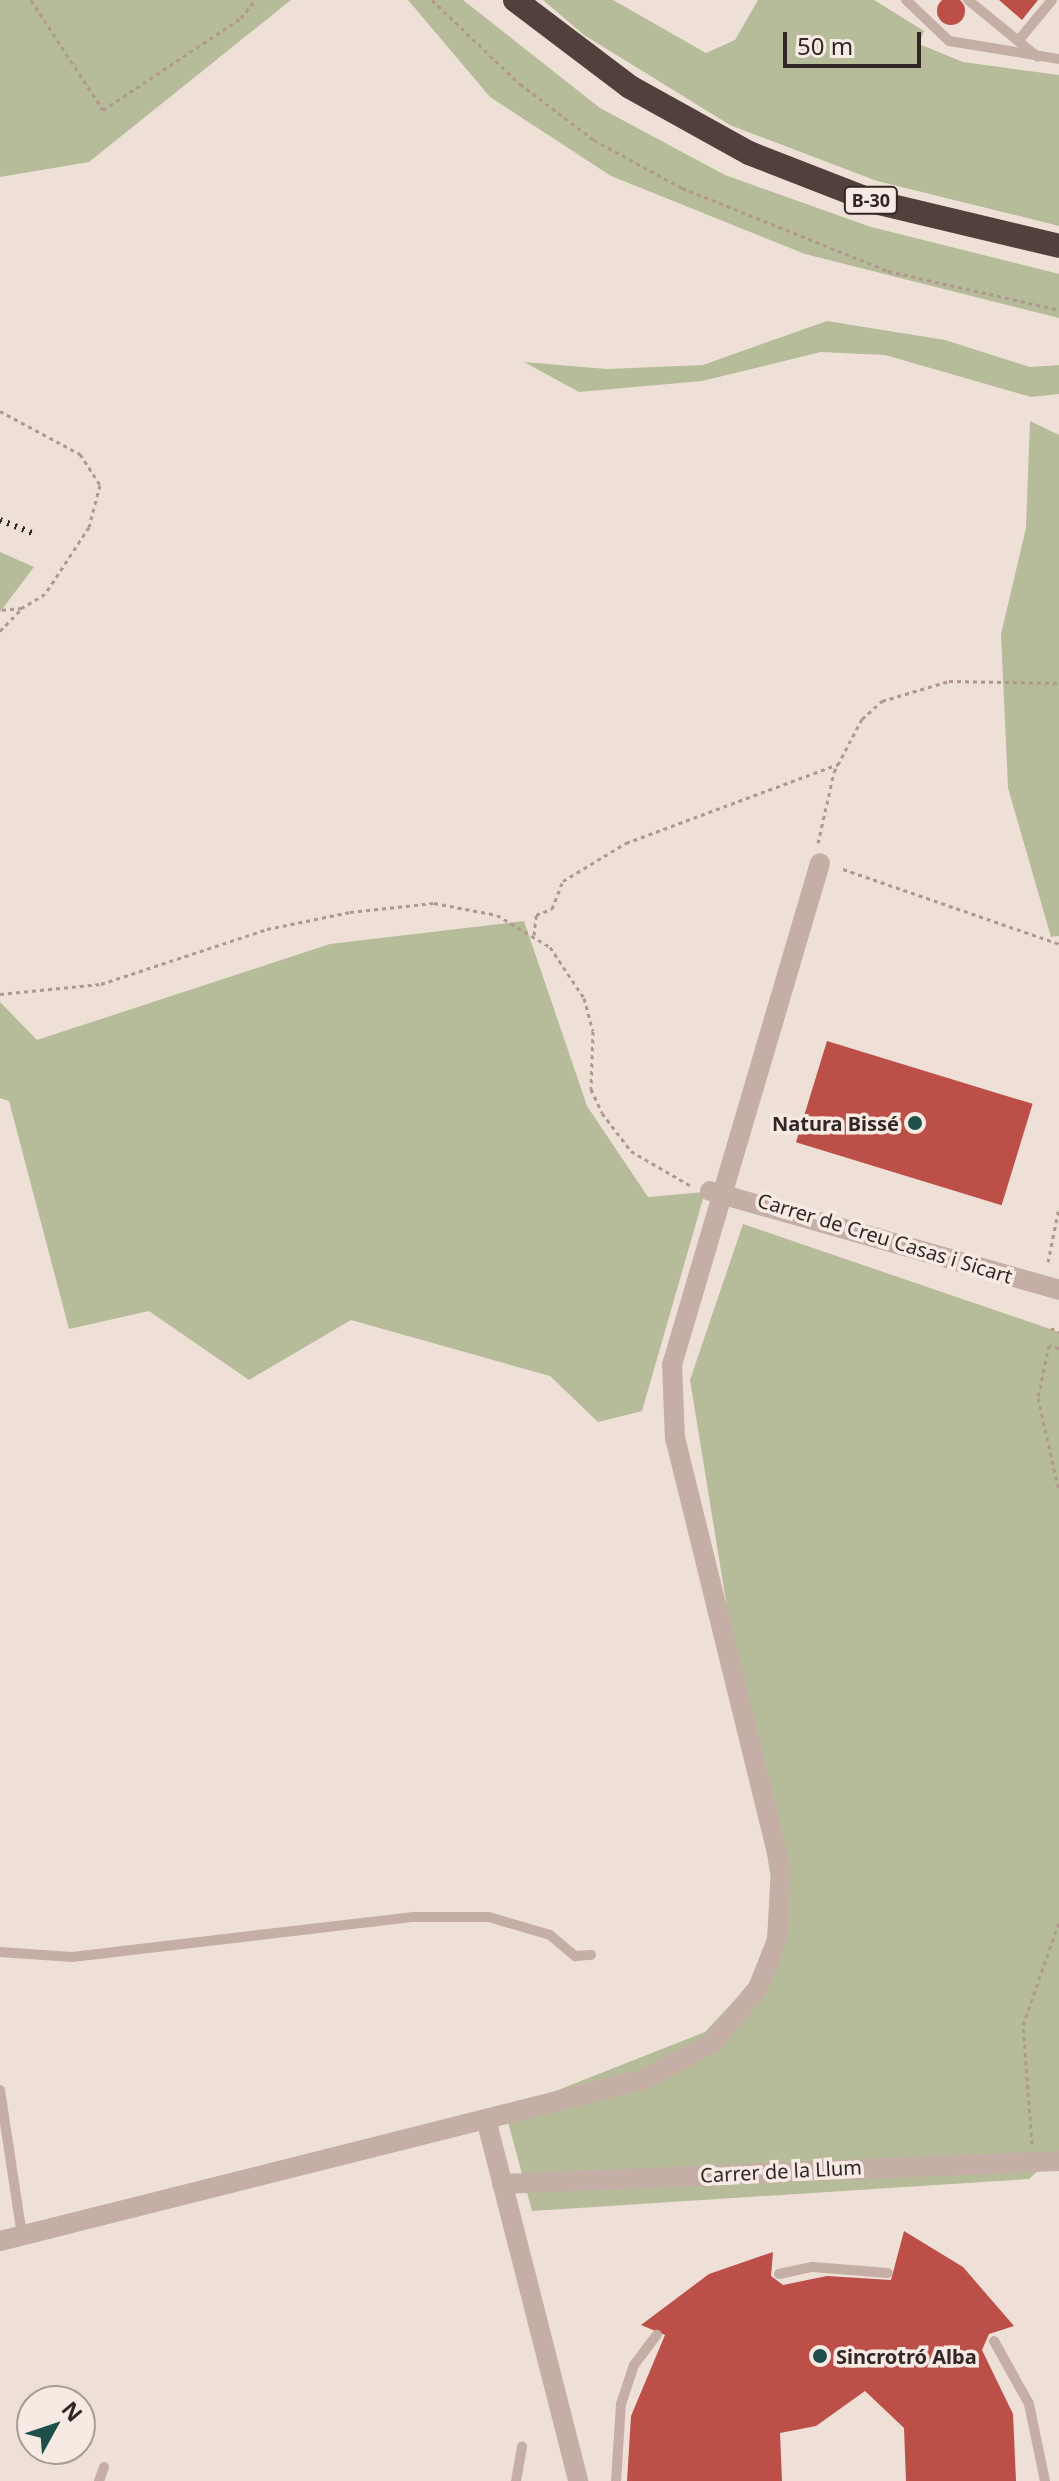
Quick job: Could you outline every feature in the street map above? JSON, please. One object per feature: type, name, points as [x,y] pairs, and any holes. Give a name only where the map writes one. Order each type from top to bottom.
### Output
[{"type":"highway","points":[[496,0],[576,50]]},
{"type":"highway","name":"B-30","points":[[515,0],[576,50],[693,125],[812,179],[1059,246]]},
{"type":"street","points":[[0,2241],[645,2079],[693,2057],[744,2009],[777,1940],[783,1890],[777,1846],[670,1398],[677,1336],[716,1190],[820,863]]},
{"type":"street","name":"Carrer de Creu Casas i Sicart","points":[[716,1190],[1059,1290]]},
{"type":"street","points":[[486,2119],[578,2481]]},
{"type":"street","name":"Carrer de la Llum","points":[[502,2184],[1059,2161]]},
{"type":"lane","points":[[906,0],[949,41],[1059,59]]},
{"type":"lane","points":[[968,0],[1039,58]]},
{"type":"lane","points":[[1018,41],[1052,0]]},
{"type":"lane","points":[[0,1952],[72,1957],[414,1917],[489,1917],[550,1935],[575,1956],[591,1955]]},
{"type":"lane","points":[[0,2090],[22,2235]]},
{"type":"lane","points":[[779,2274],[813,2267],[888,2273]]},
{"type":"lane","points":[[616,2481],[621,2404],[634,2365],[657,2335]]},
{"type":"lane","points":[[994,2341],[1029,2404],[1045,2481]]},
{"type":"lane","points":[[516,2481],[522,2447]]},
{"type":"lane","points":[[99,2481],[104,2467]]},
{"type":"path","points":[[31,0],[103,110],[229,27],[255,0]]},
{"type":"path","points":[[432,0],[520,84],[594,140],[682,188],[888,271],[1059,310]]},
{"type":"path","points":[[0,411],[80,454],[100,485],[89,527],[64,570],[0,631]]},
{"type":"path","points":[[0,610],[22,608]]},
{"type":"path","points":[[820,863],[815,856],[838,764],[862,719],[915,687],[1019,677],[1059,683]]},
{"type":"path","points":[[534,935],[536,915],[552,909],[563,881],[626,843],[838,764]]},
{"type":"path","points":[[843,869],[1059,944]]},
{"type":"path","points":[[0,994],[29,994],[101,984],[267,929],[350,912],[434,903],[497,915],[534,935],[584,998],[593,1031],[591,1089],[602,1113],[657,1171],[716,1190]]},
{"type":"path","points":[[1048,1262],[1059,1208]]},
{"type":"path","points":[[1051,1328],[1059,1332]]},
{"type":"path","points":[[1059,1348],[1049,1345],[1038,1398],[1059,1491]]},
{"type":"path","points":[[1032,2156],[1023,2025],[1059,1922]]},
{"type":"green space","points":[[0,0],[291,0],[89,162],[0,177]]},
{"type":"green space","points":[[408,0],[463,0],[600,108],[725,175],[871,227],[1059,274],[1059,318],[805,254],[611,176],[490,97]]},
{"type":"green space","points":[[543,0],[613,0],[706,53],[735,40],[758,0],[874,0],[924,31],[919,44],[963,62],[1059,75],[1059,226],[877,181],[730,125],[584,35]]},
{"type":"green space","points":[[827,321],[945,340],[1030,367],[1059,365],[1059,394],[1031,397],[885,355],[821,352],[702,381],[579,392],[524,362],[607,369],[703,365]]},
{"type":"green space","points":[[1030,421],[1059,435],[1059,936],[1051,937],[1008,788],[1001,634],[1026,528]]},
{"type":"green space","points":[[0,552],[34,567],[0,612]]},
{"type":"green space","points":[[524,921],[587,1106],[648,1197],[705,1192],[642,1411],[598,1422],[550,1376],[351,1320],[249,1380],[149,1311],[69,1329],[9,1101],[0,1098],[0,1002],[37,1040],[330,944]]},
{"type":"green space","points":[[743,1224],[1059,1332],[1059,2151],[1029,2179],[532,2211],[505,2111],[705,2032],[761,1972],[774,1897],[690,1380]]},
{"type":"building","points":[[951,-3],[961,1],[965,11],[961,21],[951,25],[941,21],[937,11],[941,1]]},
{"type":"building","points":[[999,0],[1038,0],[1022,20]]},
{"type":"building","name":"Natura Bissé","points":[[827,1041],[1033,1104],[1002,1205],[796,1142]]},
{"type":"building","name":"Sincrotró Alba","points":[[904,2231],[963,2267],[1014,2326],[989,2334],[982,2350],[1013,2414],[1016,2481],[906,2481],[904,2428],[865,2391],[816,2426],[780,2433],[782,2481],[627,2481],[631,2416],[665,2335],[641,2325],[709,2274],[773,2252],[771,2276],[783,2285],[827,2276],[891,2280]]},
{"type":"railway","points":[[0,520],[34,534]]},
{"type":"place","name":"Natura Bissé","points":[[915,1123]]},
{"type":"place","name":"Sincrotró Alba","points":[[820,2356]]}]
